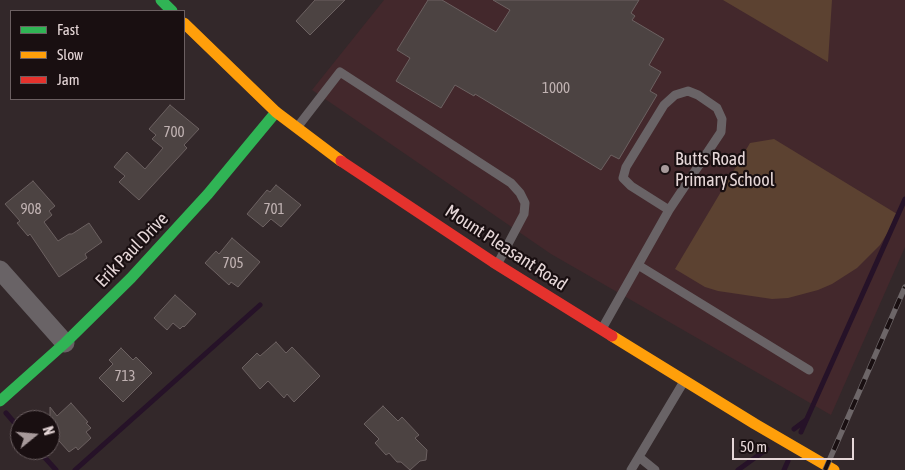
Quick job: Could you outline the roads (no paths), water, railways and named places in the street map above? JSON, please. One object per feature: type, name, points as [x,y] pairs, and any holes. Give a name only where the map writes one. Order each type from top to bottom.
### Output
[{"type":"main road","points":[[161,0],[171,10]]},
{"type":"main road","name":"Mount Pleasant Road","points":[[185,24],[276,112],[358,173],[497,265],[834,470]]},
{"type":"main road","name":"Erik Paul Drive","points":[[0,401],[65,343],[131,278],[179,226],[276,112]]},
{"type":"street","points":[[0,270],[65,343]]},
{"type":"lane","points":[[297,128],[340,72],[511,183],[520,193],[524,203],[524,214],[497,265]]},
{"type":"lane","points":[[602,329],[669,210],[721,132],[722,119],[716,108],[698,95],[688,91],[675,95],[664,105],[626,168],[624,178],[631,186],[669,210]]},
{"type":"lane","points":[[638,265],[809,370]]},
{"type":"lane","points":[[631,470],[685,380]]},
{"type":"lane","points":[[639,456],[655,470]]},
{"type":"waterway","points":[[801,432],[905,199]]},
{"type":"waterway","points":[[75,470],[260,305]]},
{"type":"waterway","points":[[6,413],[10,418]]},
{"type":"waterway","points":[[794,429],[806,420]]},
{"type":"waterway","points":[[738,470],[767,449]]},
{"type":"waterway","points":[[47,460],[56,470]]},
{"type":"waterway","points":[[784,470],[788,461]]},
{"type":"railway","points":[[825,470],[905,287]]},
{"type":"place","name":"Butts Road Primary School","points":[[665,169]]}]
